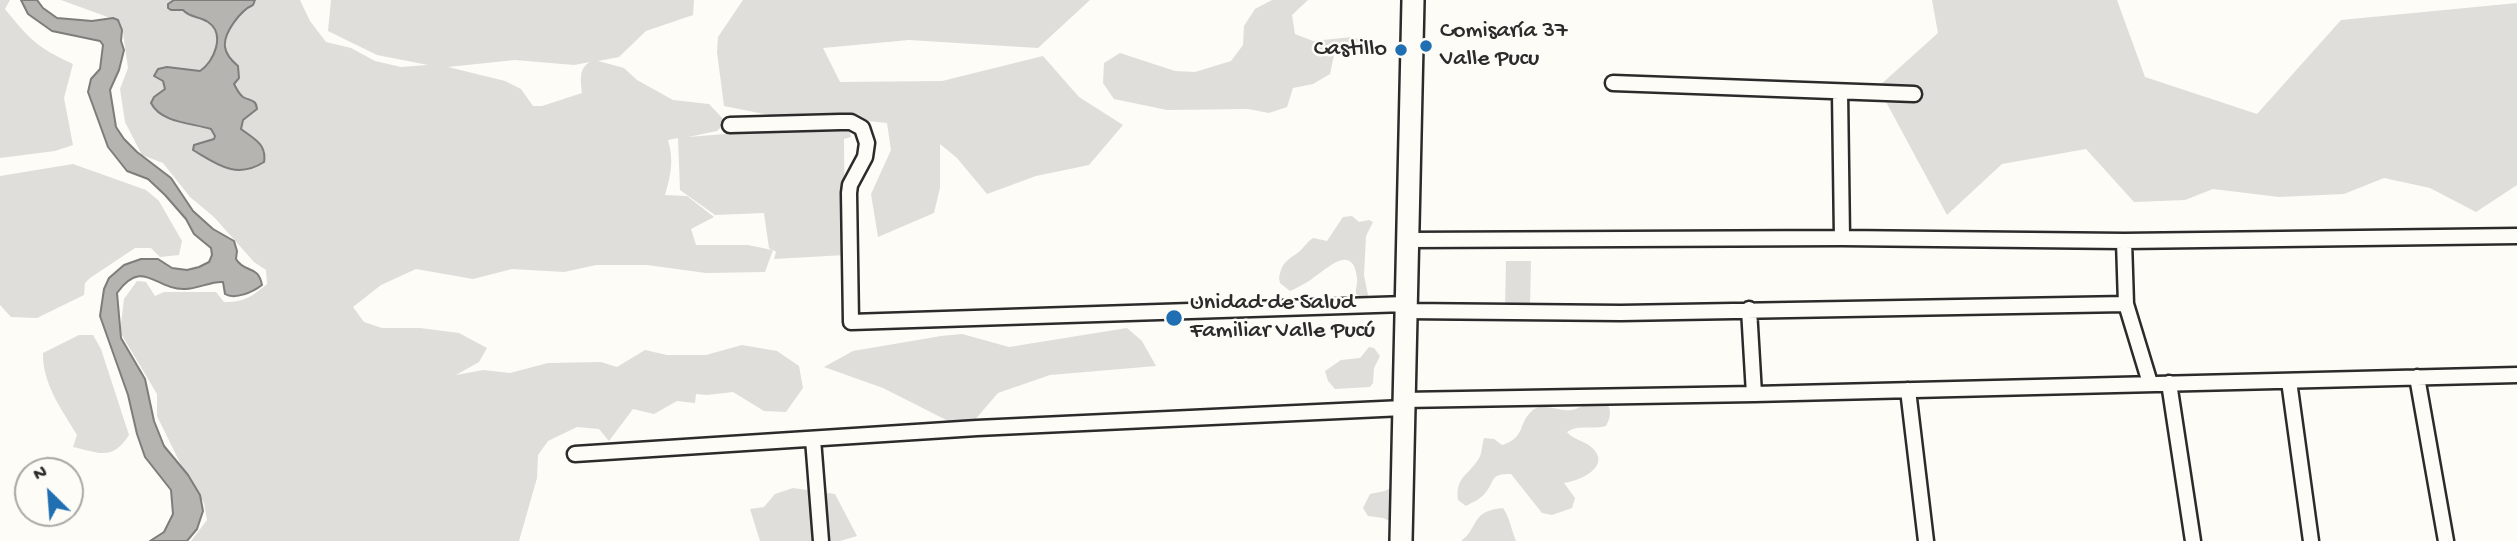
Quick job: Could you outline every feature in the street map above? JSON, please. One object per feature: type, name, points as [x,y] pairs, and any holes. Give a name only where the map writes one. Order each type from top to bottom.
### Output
[{"type":"main road","points":[[1401,541],[1413,0]]},
{"type":"street","points":[[1613,83],[1914,94]]},
{"type":"street","points":[[1840,92],[1842,239]]},
{"type":"street","points":[[730,125],[851,122],[864,131],[867,150],[849,193],[851,322],[1406,308],[1622,313],[2126,304]]},
{"type":"street","points":[[1408,240],[2124,241],[2517,236]]},
{"type":"street","points":[[2124,241],[2126,304],[2150,383]]},
{"type":"street","points":[[1749,309],[1754,394]]},
{"type":"street","points":[[575,454],[1403,404],[2517,375]]},
{"type":"street","points":[[2417,377],[2446,541]]},
{"type":"street","points":[[2289,381],[2311,541]]},
{"type":"street","points":[[2169,383],[2193,541]]},
{"type":"street","points":[[1908,390],[1926,541]]},
{"type":"street","points":[[813,439],[821,541]]},
{"type":"shaded area","points":[[0,0],[10,0],[5,9],[35,42],[73,64],[64,98],[73,145],[55,151],[0,158]]},
{"type":"shaded area","points":[[21,0],[37,0],[57,18],[118,20],[124,50],[110,90],[116,127],[137,152],[171,178],[193,211],[213,229],[234,241],[236,259],[260,278],[262,285],[239,296],[225,294],[223,282],[185,289],[142,276],[134,277],[117,293],[121,338],[145,379],[154,421],[164,446],[188,475],[200,495],[203,511],[197,529],[187,541],[150,541],[164,532],[173,514],[171,490],[145,457],[128,395],[100,316],[104,289],[109,278],[124,265],[141,259],[158,259],[172,268],[187,270],[209,262],[211,248],[194,234],[186,219],[165,195],[148,179],[127,171],[108,147],[88,92],[91,79],[100,69],[103,45],[100,41],[52,31],[28,14]]},
{"type":"shaded area","points":[[61,0],[300,0],[310,21],[326,42],[351,48],[375,61],[401,67],[428,65],[377,55],[328,31],[331,0],[694,0],[693,15],[646,31],[619,57],[598,61],[624,68],[637,80],[673,100],[709,104],[726,122],[717,131],[688,137],[848,124],[851,137],[844,139],[845,255],[774,259],[776,252],[773,250],[765,272],[706,273],[647,265],[596,265],[564,272],[512,269],[473,279],[416,269],[381,285],[353,307],[364,322],[382,328],[420,328],[459,333],[487,348],[479,362],[456,375],[483,370],[510,373],[548,363],[601,362],[617,367],[645,350],[667,355],[706,355],[742,345],[777,351],[799,366],[803,388],[786,412],[764,411],[733,392],[696,394],[695,403],[677,401],[654,414],[633,409],[609,441],[599,429],[577,427],[548,441],[538,455],[537,478],[519,541],[191,541],[207,520],[204,503],[183,469],[157,416],[157,394],[120,332],[124,299],[137,281],[146,282],[155,296],[164,292],[216,292],[224,302],[242,300],[267,284],[266,270],[254,262],[214,217],[190,197],[163,163],[142,155],[125,122],[120,89],[128,68],[123,33],[113,19]],"holes":[[[515,60],[574,65],[590,62],[582,72],[582,93],[542,106],[533,106],[521,89],[505,81],[448,67]],[[678,138],[680,190],[715,215],[764,213],[769,248],[772,250],[748,245],[696,245],[691,229],[714,217],[687,196],[665,195],[671,168],[668,140]]]},
{"type":"shaded area","points":[[174,0],[255,0],[234,23],[227,35],[225,47],[238,66],[239,78],[234,84],[242,96],[254,102],[257,109],[243,120],[241,129],[261,146],[264,162],[244,170],[236,170],[210,160],[193,150],[194,145],[214,139],[211,129],[162,115],[151,103],[154,97],[165,89],[163,81],[154,76],[158,69],[167,67],[200,71],[210,61],[216,48],[216,33],[213,27],[205,20],[183,10],[168,8],[168,4]]},
{"type":"shaded area","points":[[743,0],[1090,0],[1038,48],[909,40],[823,48],[840,82],[942,81],[1043,56],[1079,97],[1123,125],[1089,165],[1036,176],[987,194],[957,158],[940,144],[940,188],[934,213],[878,237],[871,194],[891,150],[887,123],[829,117],[779,117],[724,106],[717,52],[718,37]]},
{"type":"shaded area","points":[[1272,0],[1308,0],[1292,15],[1295,34],[1313,41],[1352,37],[1371,43],[1355,55],[1334,55],[1330,74],[1313,84],[1293,88],[1287,107],[1269,113],[1248,109],[1167,110],[1114,99],[1103,83],[1104,63],[1120,53],[1175,71],[1195,72],[1231,61],[1243,45],[1244,26],[1255,9]]},
{"type":"shaded area","points":[[1932,0],[2117,0],[2145,77],[2257,114],[2341,20],[2517,3],[2517,185],[2476,212],[2430,188],[2384,178],[2344,194],[2279,197],[2213,189],[2185,200],[2134,202],[2086,149],[2002,164],[1947,215],[1878,87],[1938,33]]},
{"type":"shaded area","points":[[73,164],[146,190],[159,201],[182,241],[179,255],[160,257],[151,248],[135,248],[90,278],[85,283],[84,295],[37,318],[11,317],[0,305],[0,176]]},
{"type":"shaded area","points":[[1352,216],[1359,222],[1373,222],[1366,236],[1364,275],[1368,295],[1364,299],[1356,294],[1355,267],[1345,260],[1290,291],[1280,283],[1280,272],[1286,261],[1313,238],[1327,241],[1343,217]]},
{"type":"shaded area","points":[[1506,261],[1531,261],[1530,306],[1505,306]]},
{"type":"shaded area","points":[[1127,328],[1142,341],[1156,366],[1050,375],[998,393],[966,430],[883,388],[824,367],[853,351],[941,336],[962,334],[1009,347]]},
{"type":"shaded area","points":[[79,335],[93,335],[101,349],[129,435],[111,452],[98,453],[73,447],[77,435],[49,386],[43,353]]},
{"type":"shaded area","points":[[1369,347],[1374,348],[1380,356],[1370,387],[1335,389],[1328,381],[1325,371],[1341,360],[1360,358]]},
{"type":"shaded area","points":[[1595,398],[1605,399],[1609,406],[1610,415],[1606,426],[1576,428],[1567,432],[1590,446],[1598,460],[1592,471],[1579,479],[1564,483],[1575,498],[1572,508],[1552,515],[1542,513],[1511,474],[1496,476],[1484,494],[1466,506],[1458,500],[1460,482],[1479,458],[1484,438],[1494,439],[1502,445],[1519,434],[1533,410],[1546,407],[1571,410]]},
{"type":"shaded area","points":[[1394,486],[1392,522],[1368,516],[1363,508],[1370,494]]},
{"type":"shaded area","points":[[793,488],[835,494],[857,536],[840,541],[760,541],[750,509],[764,507],[775,494]]},
{"type":"shaded area","points":[[1503,508],[1516,541],[1461,541],[1480,516]]},
{"type":"place","name":"Comisaría 37 Valle Pucu","points":[[1426,46]]},
{"type":"place","name":"Castillo","points":[[1401,50]]},
{"type":"place","name":"Unidad de Salud Familiar Valle Pucú","points":[[1174,318]]}]
